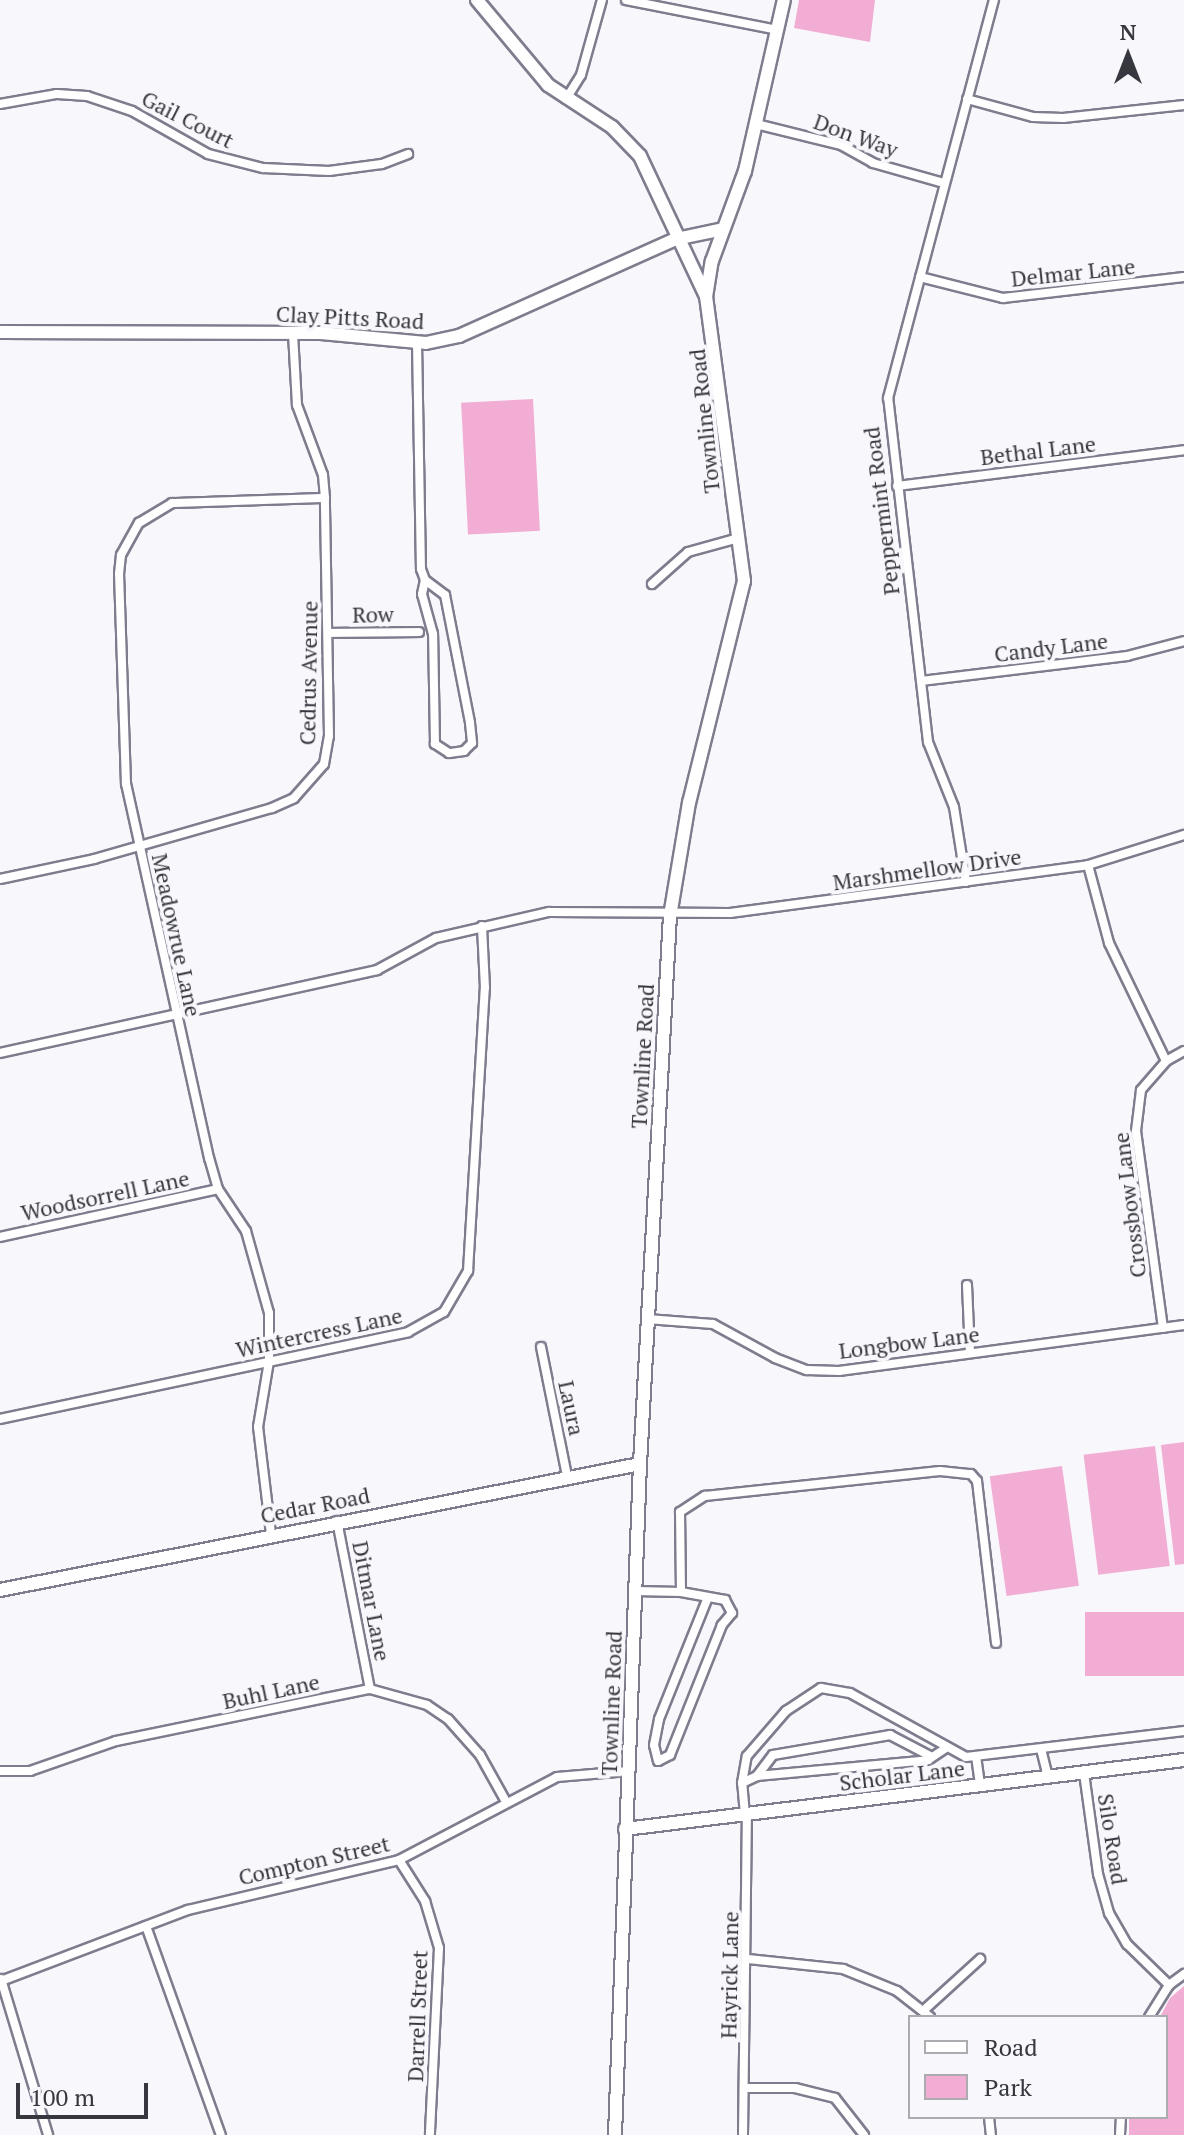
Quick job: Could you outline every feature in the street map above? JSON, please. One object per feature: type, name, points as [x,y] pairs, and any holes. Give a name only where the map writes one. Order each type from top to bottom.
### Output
[{"type":"street","points":[[477,0],[565,100],[612,127],[640,156],[676,239],[697,270],[706,297]]},
{"type":"street","points":[[565,100],[581,75],[602,0]]},
{"type":"street","points":[[626,0],[777,30]]},
{"type":"street","name":"Townline Road","points":[[615,2135],[640,1464],[670,916],[689,803],[736,628],[744,581],[706,297],[723,229],[756,124],[784,0]]},
{"type":"street","name":"Peppermint Road","points":[[966,882],[954,807],[928,742],[888,398],[994,0]]},
{"type":"street","name":"Gail Court","points":[[0,104],[57,94],[87,96],[132,111],[208,154],[263,168],[329,171],[382,164],[408,154]]},
{"type":"street","points":[[967,99],[1033,117],[1063,118],[1184,105]]},
{"type":"street","name":"Don Way","points":[[756,124],[841,145],[873,163],[944,183]]},
{"type":"street","name":"Clay Pitts Road","points":[[0,332],[293,333],[417,342],[459,336],[676,239],[723,229]]},
{"type":"street","name":"Delmar Lane","points":[[920,277],[1003,298],[1184,277]]},
{"type":"street","name":"Cedrus Avenue","points":[[0,879],[139,846],[272,808],[312,783],[324,764],[329,736],[325,498],[319,463],[297,405],[293,333]]},
{"type":"street","points":[[417,342],[425,580],[422,594],[433,634],[435,744],[449,753],[464,751],[472,743],[470,723],[445,595],[425,580]]},
{"type":"street","name":"Bethal Lane","points":[[897,486],[1184,450]]},
{"type":"street","name":"Meadowrue Lane","points":[[271,1534],[258,1427],[269,1361],[269,1313],[257,1260],[246,1231],[218,1189],[139,846],[122,757],[119,574],[129,538],[139,523],[172,503],[325,498]]},
{"type":"street","points":[[652,584],[688,552],[739,538]]},
{"type":"street","name":"Row","points":[[328,633],[419,632]]},
{"type":"street","name":"Candy Lane","points":[[921,681],[1127,656],[1184,641]]},
{"type":"street","name":"Marshmellow Drive","points":[[0,1053],[377,970],[436,938],[549,912],[670,916],[730,913],[1088,865],[1184,835]]},
{"type":"street","points":[[1088,865],[1109,943],[1166,1061]]},
{"type":"street","name":"Wintercress Lane","points":[[0,1419],[408,1332],[430,1324],[458,1294],[468,1271],[485,988],[482,926]]},
{"type":"street","name":"Crossbow Lane","points":[[1163,1328],[1136,1131],[1141,1090],[1166,1061],[1184,1051]]},
{"type":"street","name":"Woodsorrell Lane","points":[[0,1237],[218,1189]]},
{"type":"street","points":[[967,1285],[970,1353]]},
{"type":"street","name":"Longbow Lane","points":[[647,1319],[713,1324],[807,1370],[839,1371],[1184,1325]]},
{"type":"street","name":"Laura","points":[[541,1347],[567,1476]]},
{"type":"street","name":"Cedar Road","points":[[0,1590],[337,1521],[640,1464]]},
{"type":"street","points":[[681,1592],[680,1512],[698,1499],[940,1471],[971,1474],[977,1481],[996,1643]]},
{"type":"street","name":"Ditmar Lane","points":[[337,1521],[370,1689]]},
{"type":"street","points":[[635,1591],[681,1592],[725,1600],[732,1613],[722,1625],[670,1755],[658,1761],[654,1745],[659,1719],[708,1597]]},
{"type":"street","points":[[742,1783],[745,1762],[757,1741],[786,1711],[821,1688],[850,1693],[946,1748],[976,1756],[1184,1731]]},
{"type":"street","name":"Buhl Lane","points":[[0,1771],[30,1771],[116,1741],[370,1689],[413,1699],[448,1719],[480,1755],[505,1800]]},
{"type":"street","points":[[757,1776],[773,1755],[890,1735],[932,1757]]},
{"type":"street","points":[[742,1783],[757,1776],[932,1757],[946,1748]]},
{"type":"street","points":[[1041,1749],[1048,1777]]},
{"type":"street","points":[[976,1756],[980,1786]]},
{"type":"street","name":"Scholar Lane","points":[[625,1829],[1184,1760]]},
{"type":"street","name":"Compton Street","points":[[0,1979],[222,1900],[399,1860],[505,1800],[557,1777],[629,1771]]},
{"type":"street","name":"Silo Road","points":[[1084,1773],[1098,1874],[1109,1913],[1127,1944],[1169,1985]]},
{"type":"street","name":"Hayrick Lane","points":[[742,1783],[746,1815],[748,1959],[743,2135]]},
{"type":"street","name":"Darrell Street","points":[[399,1860],[425,1901],[439,1948],[430,2135]]},
{"type":"street","points":[[146,1926],[221,2135]]},
{"type":"street","points":[[748,1959],[843,1969],[897,1991],[927,2013],[980,1959]]},
{"type":"street","points":[[1150,2015],[1169,1985],[1184,1974]]},
{"type":"street","points":[[0,1979],[48,2135]]},
{"type":"street","points":[[745,2088],[795,2088],[835,2098],[864,2135]]},
{"type":"green space","points":[[799,0],[875,0],[870,42],[794,28]]},
{"type":"green space","points":[[533,399],[540,531],[468,535],[461,403]]},
{"type":"green space","points":[[1184,1442],[1184,1564],[1175,1565],[1161,1445]]},
{"type":"green space","points":[[1155,1446],[1170,1566],[1098,1575],[1084,1455]]},
{"type":"green space","points":[[1062,1466],[1079,1586],[1007,1596],[990,1476]]},
{"type":"green space","points":[[1085,1612],[1184,1612],[1184,1676],[1085,1676]]},
{"type":"green space","points":[[1184,1986],[1184,2135],[1129,2135],[1129,2119],[1168,2119],[1168,2015],[1161,2015],[1170,1998]]}]
